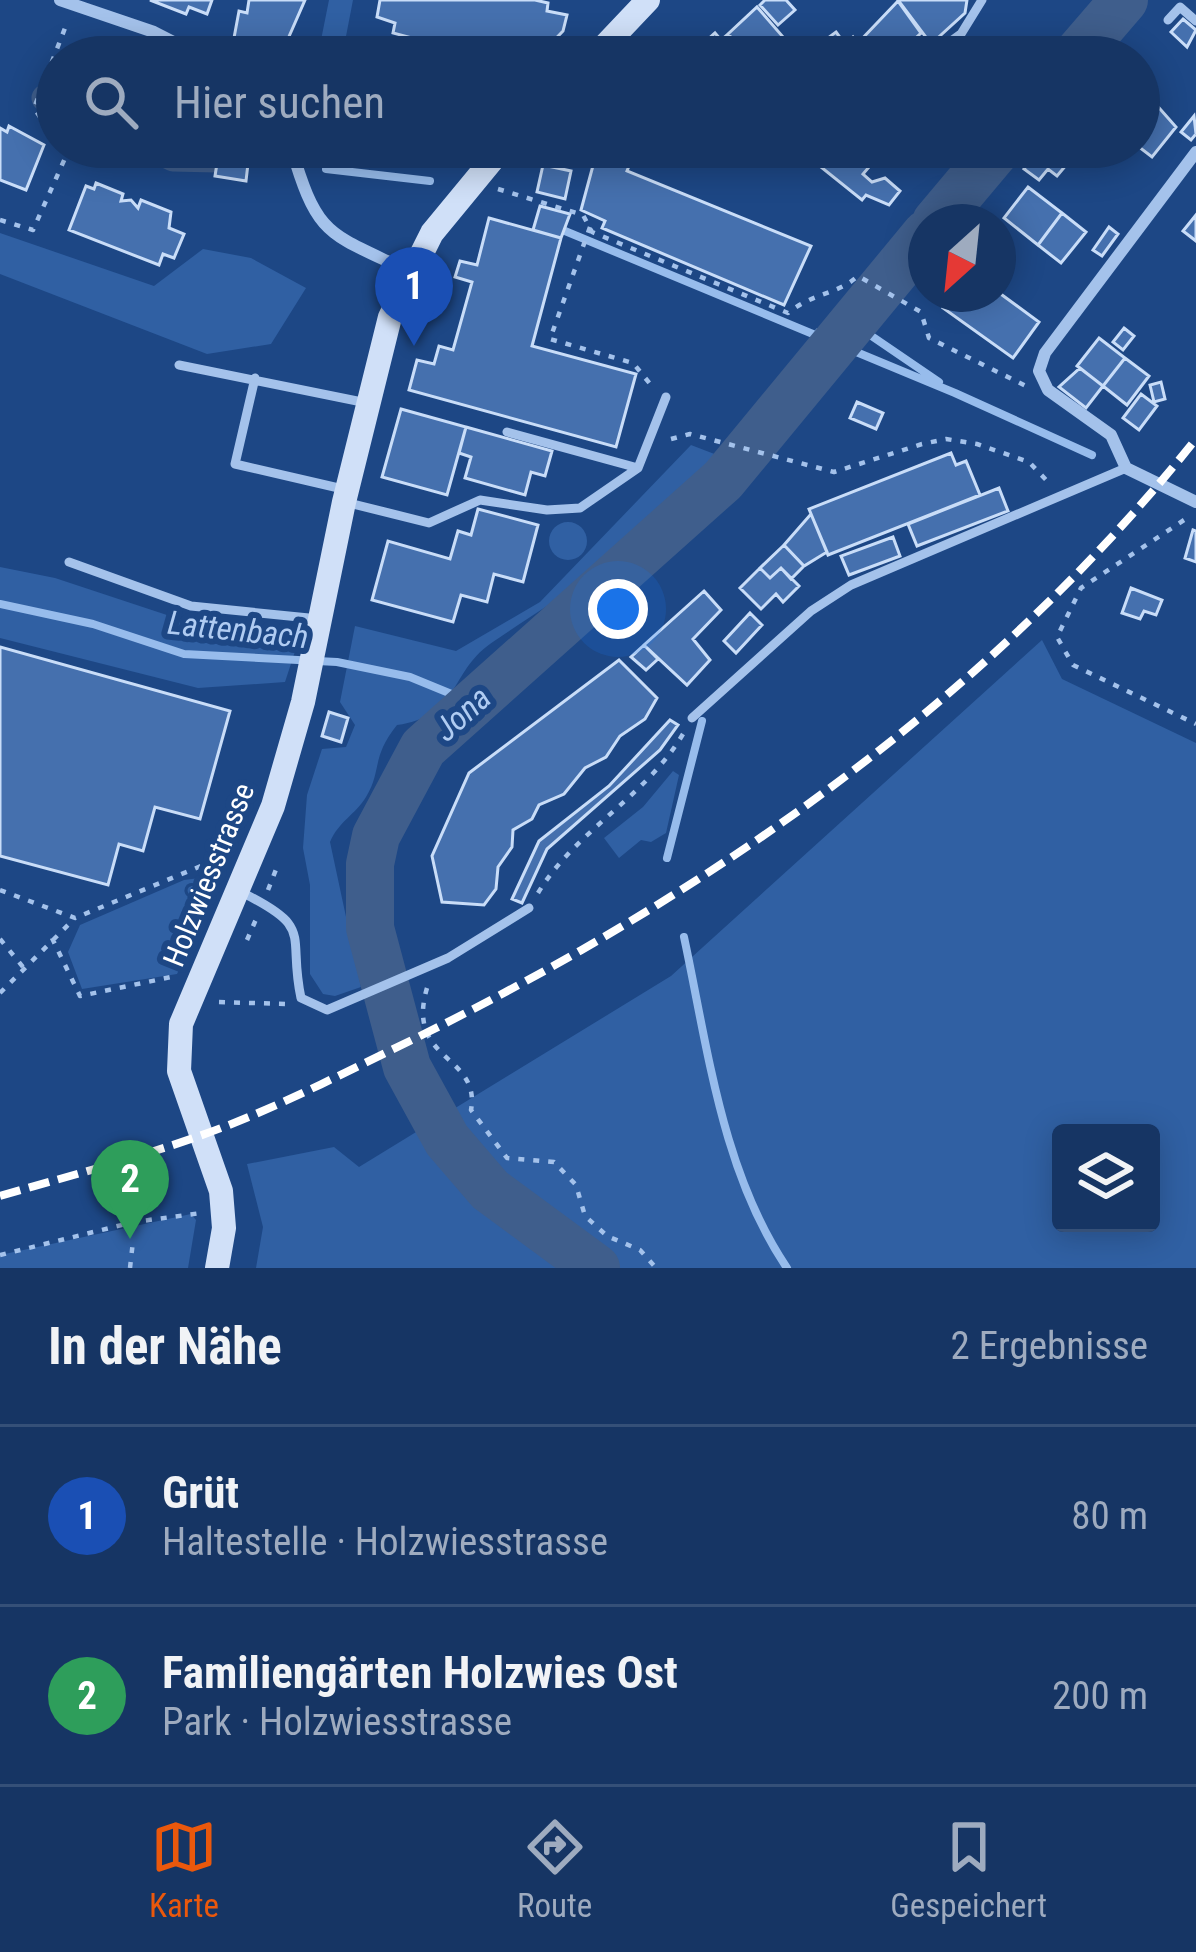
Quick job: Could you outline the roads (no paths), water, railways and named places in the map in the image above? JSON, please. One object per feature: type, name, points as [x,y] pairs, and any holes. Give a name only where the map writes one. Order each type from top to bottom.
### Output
[{"type":"street","points":[[614,36],[648,0]]},
{"type":"street","points":[[67,2],[151,36]]},
{"type":"street","points":[[1196,152],[1045,353],[1039,371],[1044,386],[1103,428],[1126,468],[1196,502]]},
{"type":"street","points":[[297,168],[308,206],[337,238],[410,272]]},
{"type":"street","name":"Holzwiesstrasse","points":[[217,1268],[224,1228],[221,1192],[178,1054],[181,1024],[262,842],[303,702],[345,496],[390,317],[432,233],[486,168]]},
{"type":"lane","points":[[958,36],[982,0]]},
{"type":"lane","points":[[1168,20],[1180,7],[1196,21]]},
{"type":"lane","points":[[179,365],[368,403]]},
{"type":"lane","points":[[255,378],[236,464],[429,523],[480,500],[547,510],[580,508],[638,469],[667,398]]},
{"type":"lane","points":[[507,432],[638,469]]},
{"type":"lane","points":[[692,718],[811,611],[851,584],[1126,468]]},
{"type":"lane","points":[[69,562],[191,606],[320,622]]},
{"type":"lane","points":[[241,892],[283,916],[296,932],[299,993],[306,1005],[335,1010],[434,965],[530,908]]},
{"type":"waterway","name":"Jona","points":[[1093,36],[1124,0]]},
{"type":"waterway","name":"Jona","points":[[951,204],[981,168]]},
{"type":"waterway","points":[[326,169],[430,181]]},
{"type":"waterway","points":[[565,231],[1092,455]]},
{"type":"waterway","name":"Jona","points":[[596,1268],[490,1190],[447,1140],[407,1067],[370,928],[370,864],[376,836],[423,748],[723,480],[908,256]]},
{"type":"waterway","points":[[851,322],[939,382]]},
{"type":"waterway","points":[[819,332],[843,332]]},
{"type":"waterway","name":"Lattenbach","points":[[0,604],[93,624],[184,654],[337,662],[410,677],[471,702]]},
{"type":"waterway","points":[[667,858],[702,721]]},
{"type":"waterway","points":[[684,937],[732,1151],[765,1231],[787,1268]]},
{"type":"railway","points":[[0,1196],[147,1153],[257,1113],[416,1038],[634,919],[738,853],[936,704],[1028,622],[1115,533],[1196,439]]},
{"type":"place","name":"Grüt","points":[[414,346]]},
{"type":"place","name":"Familiengärten Holzwies Ost","points":[[130,1239]]}]
